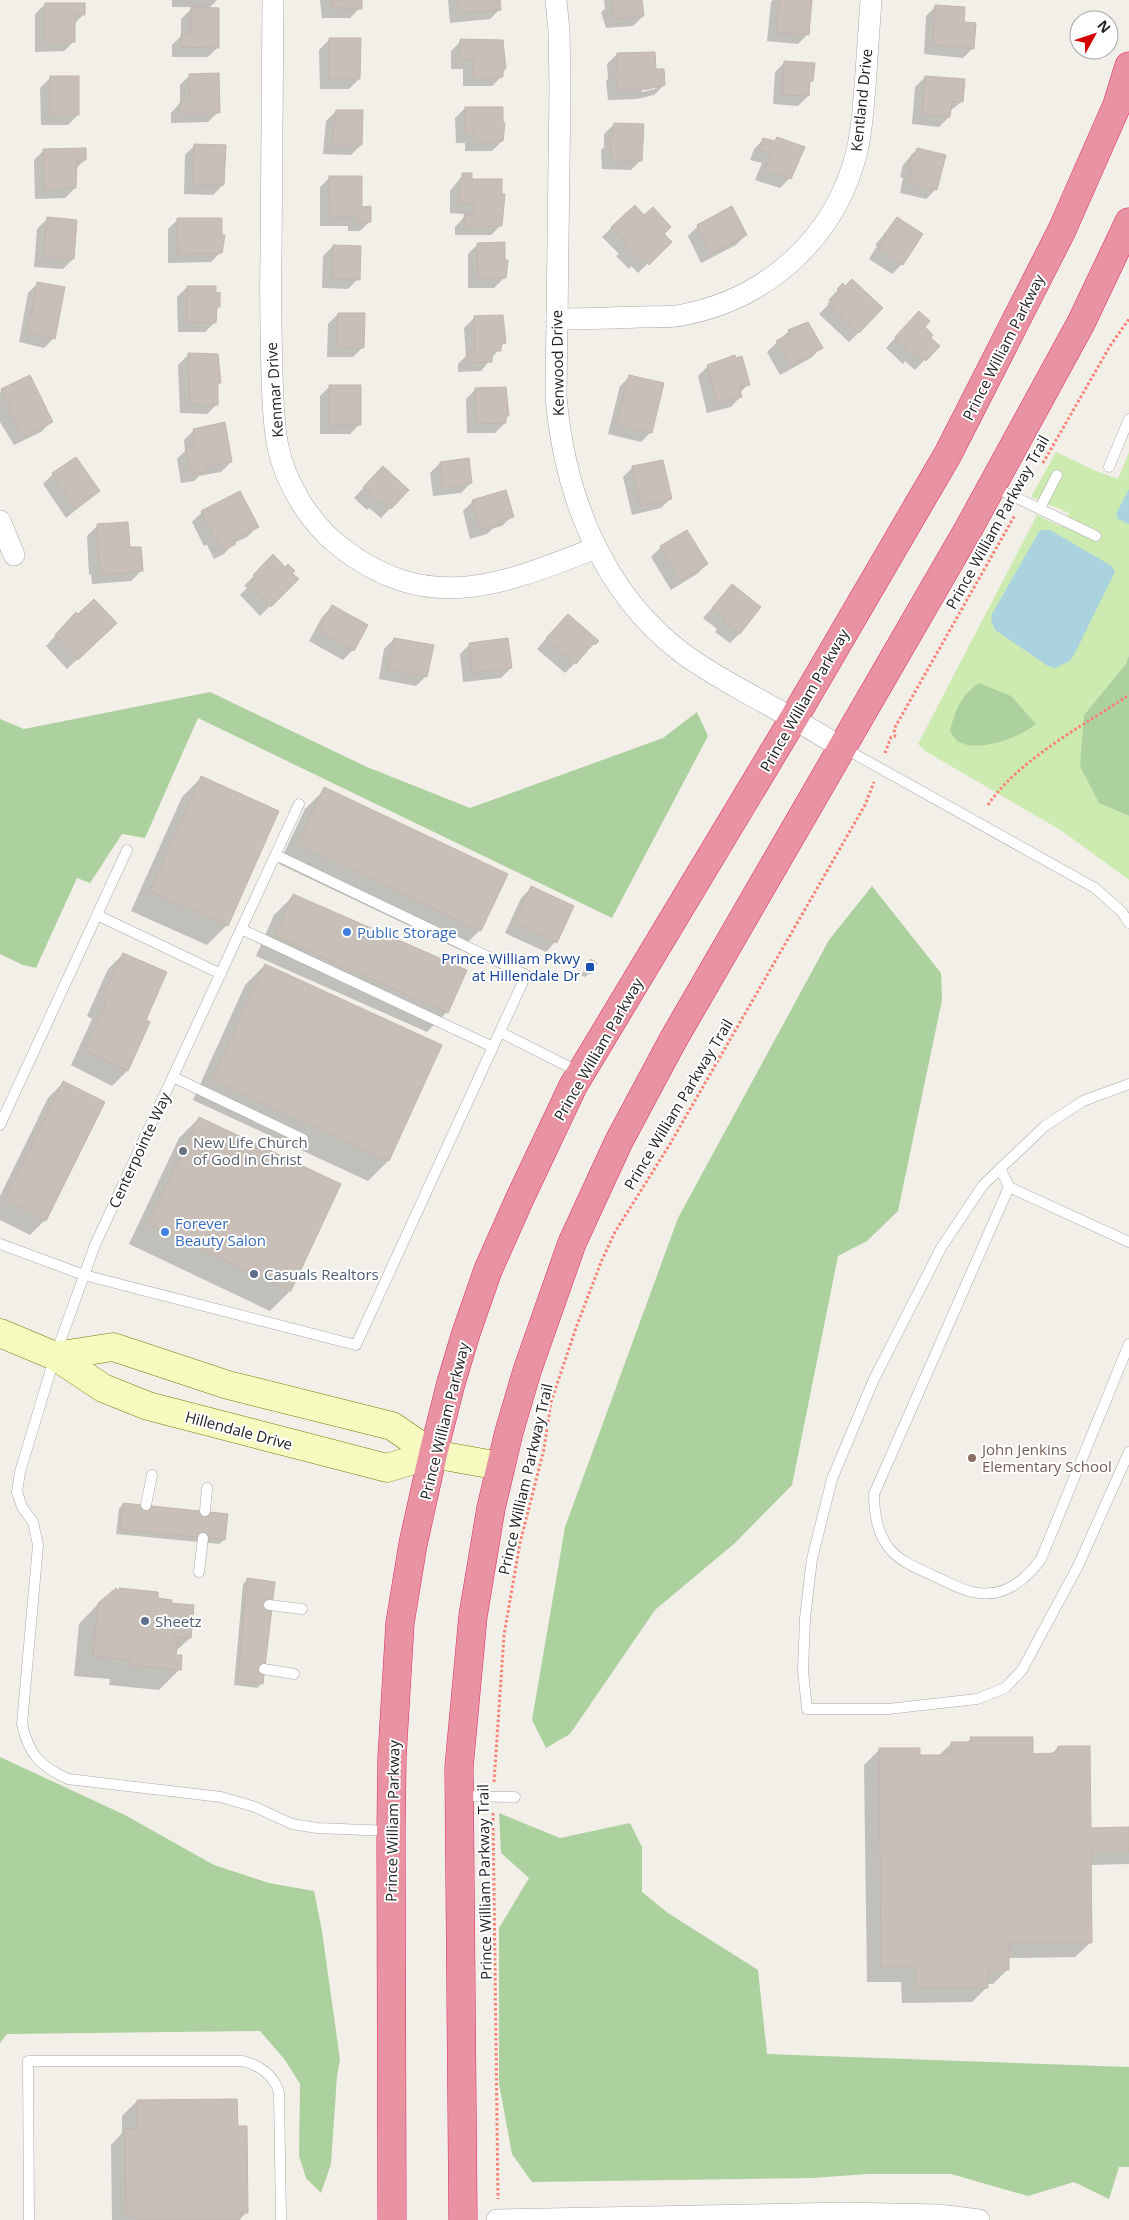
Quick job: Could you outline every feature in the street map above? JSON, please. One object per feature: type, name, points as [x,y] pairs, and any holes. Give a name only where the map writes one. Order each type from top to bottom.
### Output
[{"type":"highway","name":"Prince William Parkway","points":[[392,2220],[390,1831],[392,1757],[400,1623],[413,1544],[433,1454],[451,1383],[488,1270],[552,1127],[581,1073],[794,718],[948,454],[1000,354],[1091,168],[1117,105],[1129,66]]},
{"type":"highway","points":[[463,2220],[460,1796],[463,1713],[473,1616],[486,1535],[500,1466],[527,1372],[572,1243],[595,1191],[673,1040],[992,486],[1081,323],[1129,222]]},
{"type":"main road","name":"Hillendale Drive","points":[[0,1333],[55,1356],[103,1388],[148,1406],[387,1468],[433,1454]]},
{"type":"main road","name":"Hillendale Drive","points":[[55,1356],[113,1347],[228,1385],[392,1426],[433,1454],[500,1466]]},
{"type":"street","name":"Kenmar Drive","points":[[273,0],[270,318],[274,424],[286,472],[296,495],[313,521],[330,539],[360,562],[387,577],[417,586],[454,588],[520,578],[596,548]]},
{"type":"street","name":"Kenwood Drive","points":[[556,0],[560,31],[556,396],[559,432],[570,484],[596,548],[619,588],[647,622],[681,652],[720,677],[794,718],[841,747]]},
{"type":"street","name":"Kentland Drive","points":[[556,320],[680,316],[735,298],[767,281],[790,264],[815,238],[832,215],[848,184],[858,150],[862,123],[871,0]]},
{"type":"street","points":[[0,521],[14,555]]},
{"type":"street","points":[[497,2220],[938,2216],[979,2220]]},
{"type":"lane","points":[[1109,468],[1129,419]]},
{"type":"lane","points":[[1040,508],[1057,475]]},
{"type":"lane","points":[[992,486],[1096,536]]},
{"type":"lane","points":[[841,747],[1095,888],[1122,912],[1129,923]]},
{"type":"lane","name":"Centerpointe Way","points":[[299,804],[95,1245],[55,1356],[20,1472],[17,1492],[22,1507],[33,1522],[38,1545],[22,1724],[26,1742],[35,1758],[49,1770],[68,1779],[221,1797],[255,1807],[292,1824],[324,1828],[390,1831]]},
{"type":"lane","points":[[0,1125],[127,850]]},
{"type":"lane","points":[[0,1244],[84,1275],[356,1345],[526,975],[276,855]]},
{"type":"lane","points":[[97,914],[221,974]]},
{"type":"lane","points":[[241,929],[493,1047]]},
{"type":"lane","points":[[500,1032],[581,1073]]},
{"type":"lane","points":[[173,1077],[303,1139]]},
{"type":"lane","points":[[1129,1084],[1083,1101],[1045,1126],[983,1185],[941,1248],[874,1379],[832,1479],[812,1559],[805,1618],[803,1671],[807,1709],[888,1709],[977,1699],[1005,1688],[1022,1670],[1078,1566],[1129,1452]]},
{"type":"lane","points":[[1000,1168],[1009,1187],[1126,1240]]},
{"type":"lane","points":[[1009,1187],[874,1494],[874,1511],[878,1529],[889,1549],[908,1564],[973,1593],[992,1593],[1014,1587],[1028,1577],[1041,1559],[1129,1344]]},
{"type":"lane","points":[[146,1505],[152,1476]]},
{"type":"lane","points":[[205,1511],[207,1488]]},
{"type":"lane","points":[[199,1572],[203,1538]]},
{"type":"lane","points":[[269,1605],[302,1610]]},
{"type":"lane","points":[[264,1669],[294,1674]]},
{"type":"lane","points":[[460,1796],[515,1797]]},
{"type":"lane","points":[[29,2220],[28,2062],[214,2061],[243,2061],[256,2065],[276,2083],[279,2092],[282,2220]]},
{"type":"path","name":"Prince William Parkway Trail","points":[[1042,466],[1101,362],[1129,320]]},
{"type":"path","name":"Prince William Parkway Trail","points":[[892,737],[895,736],[894,729],[1023,500]]},
{"type":"path","points":[[988,805],[1004,783],[1021,768],[1129,695]]},
{"type":"path","name":"Prince William Parkway Trail","points":[[497,2174],[493,1797],[504,1635],[520,1542],[544,1449],[551,1402],[576,1328],[601,1262],[615,1232],[670,1144],[865,805]]},
{"type":"green space","points":[[1056,452],[1118,479],[1129,452],[1129,655],[1126,664],[1084,715],[1099,803],[1129,816],[1129,880],[1062,831],[925,751],[918,744],[1037,515],[1062,527],[1069,513],[1031,497]]},
{"type":"green space","points":[[1129,655],[1129,816],[1099,803],[1080,766],[1084,715],[1126,664]]},
{"type":"green space","points":[[979,683],[1011,696],[1036,724],[1010,739],[987,745],[966,745],[957,741],[950,731],[954,717],[963,698]]},
{"type":"green space","points":[[210,692],[367,767],[470,808],[663,738],[697,712],[708,736],[612,918],[198,718],[145,838],[122,834],[90,883],[77,878],[36,968],[23,965],[0,954],[0,719],[24,729]]},
{"type":"green space","points":[[872,886],[941,973],[942,1000],[898,1211],[867,1241],[838,1256],[792,1485],[735,1543],[655,1610],[570,1734],[546,1748],[532,1720],[565,1527],[678,1218],[829,940]]},
{"type":"green space","points":[[0,1757],[125,1815],[214,1865],[269,1883],[314,1891],[322,1931],[340,2060],[337,2076],[331,2164],[321,2193],[306,2178],[299,2156],[300,2084],[285,2060],[260,2031],[7,2034],[0,2043]]},
{"type":"green space","points":[[499,1813],[560,1838],[630,1823],[642,1847],[642,1892],[668,1913],[758,1970],[767,2054],[1129,2067],[1129,2167],[1119,2167],[1109,2199],[1074,2182],[1028,2196],[951,2174],[868,2174],[812,2178],[532,2182],[512,2154],[499,2084],[499,1928],[529,1878],[501,1853]]},
{"type":"water","points":[[1129,489],[1129,524],[1118,519],[1116,514]]},
{"type":"water","points":[[1040,530],[1050,530],[1112,566],[1115,572],[1070,661],[1055,668],[1048,666],[995,630],[991,620],[992,614]]},
{"type":"building","points":[[331,0],[362,0],[362,9],[332,8]]},
{"type":"building","points":[[458,0],[500,0],[501,10],[460,13]]},
{"type":"building","points":[[642,0],[644,16],[615,19],[611,1]]},
{"type":"building","points":[[780,0],[812,0],[809,35],[776,32]]},
{"type":"building","points":[[45,3],[85,3],[85,15],[75,15],[75,42],[45,42]]},
{"type":"building","points":[[935,5],[965,7],[964,22],[976,23],[974,49],[933,44]]},
{"type":"building","points":[[191,7],[219,8],[219,48],[181,47],[181,34],[191,34]]},
{"type":"building","points":[[329,38],[361,38],[360,79],[329,79]]},
{"type":"building","points":[[460,39],[503,40],[506,69],[503,69],[503,77],[473,77],[473,60],[460,60]]},
{"type":"building","points":[[655,52],[656,69],[664,69],[665,85],[648,89],[618,90],[615,70],[617,70],[617,53]]},
{"type":"building","points":[[784,61],[815,63],[813,81],[810,81],[809,96],[782,95]]},
{"type":"building","points":[[219,73],[220,113],[180,113],[180,102],[190,101],[189,74]]},
{"type":"building","points":[[50,76],[79,76],[79,115],[50,115]]},
{"type":"building","points":[[925,76],[965,79],[963,102],[952,101],[950,117],[922,114]]},
{"type":"building","points":[[465,107],[503,107],[503,123],[505,123],[503,141],[474,141],[475,133],[465,133]]},
{"type":"building","points":[[336,110],[363,110],[362,145],[332,145]]},
{"type":"building","points":[[614,123],[644,124],[642,161],[612,160],[610,139],[613,139]]},
{"type":"building","points":[[777,137],[805,147],[791,179],[765,170],[771,153],[759,150],[763,138],[775,141]]},
{"type":"building","points":[[194,144],[226,145],[224,185],[193,184]]},
{"type":"building","points":[[86,148],[86,160],[77,160],[76,188],[44,189],[43,149]]},
{"type":"building","points":[[917,148],[946,155],[937,190],[909,183],[912,168],[909,167],[912,154],[915,155]]},
{"type":"building","points":[[462,173],[472,173],[472,179],[502,179],[502,194],[505,194],[502,226],[464,226],[464,215],[474,215],[474,204],[459,204]]},
{"type":"building","points":[[329,176],[362,176],[362,207],[371,206],[371,222],[357,222],[357,216],[330,217]]},
{"type":"building","points":[[635,205],[644,215],[653,207],[671,227],[664,234],[672,242],[649,265],[642,257],[639,260],[625,245],[628,243],[611,227]]},
{"type":"building","points":[[732,206],[747,235],[711,254],[697,225]]},
{"type":"building","points":[[47,217],[77,220],[74,259],[44,257]]},
{"type":"building","points":[[897,217],[923,234],[903,265],[878,248],[886,236],[884,235]]},
{"type":"building","points":[[177,218],[222,218],[222,235],[225,235],[222,253],[178,254]]},
{"type":"building","points":[[505,242],[505,260],[508,260],[506,278],[478,278],[477,243]]},
{"type":"building","points":[[333,245],[361,246],[360,280],[332,279]]},
{"type":"building","points":[[852,279],[883,308],[859,333],[828,304],[840,291],[837,289],[843,283],[845,286]]},
{"type":"building","points":[[37,282],[65,287],[55,339],[28,332]]},
{"type":"building","points":[[187,286],[216,286],[216,293],[220,292],[220,307],[217,307],[216,323],[187,322]]},
{"type":"building","points":[[919,311],[930,321],[925,327],[933,335],[931,338],[940,346],[926,361],[916,352],[913,355],[895,337]]},
{"type":"building","points":[[338,313],[365,313],[364,348],[336,348]]},
{"type":"building","points":[[503,315],[506,343],[501,344],[501,351],[492,351],[492,362],[468,363],[467,352],[475,352],[474,316]]},
{"type":"building","points":[[808,322],[823,348],[791,366],[776,341],[790,333],[788,330]]},
{"type":"building","points":[[188,353],[218,354],[221,383],[218,383],[218,405],[190,404]]},
{"type":"building","points":[[735,355],[736,358],[742,356],[750,385],[739,388],[742,397],[717,403],[707,365]]},
{"type":"building","points":[[30,375],[53,422],[24,436],[8,410],[11,409],[1,389]]},
{"type":"building","points":[[629,375],[664,383],[652,433],[617,424]]},
{"type":"building","points":[[329,385],[361,385],[361,425],[329,424]]},
{"type":"building","points":[[506,387],[509,416],[506,416],[506,423],[476,424],[475,388]]},
{"type":"building","points":[[225,422],[232,462],[204,467],[205,472],[191,474],[186,448],[196,446],[193,429]]},
{"type":"building","points":[[76,457],[100,491],[76,509],[52,473]]},
{"type":"building","points":[[469,458],[472,483],[443,487],[440,462]]},
{"type":"building","points":[[663,460],[672,499],[641,506],[632,466]]},
{"type":"building","points":[[383,466],[409,490],[391,509],[380,499],[378,501],[363,487]]},
{"type":"building","points":[[506,490],[514,517],[498,521],[499,524],[480,530],[472,500]]},
{"type":"building","points":[[240,491],[259,527],[233,540],[236,544],[224,550],[217,536],[214,537],[201,511]]},
{"type":"building","points":[[128,522],[130,547],[141,547],[143,571],[102,575],[101,565],[99,565],[97,524]]},
{"type":"building","points":[[687,530],[708,564],[681,581],[660,546]]},
{"type":"building","points":[[273,554],[285,567],[288,564],[295,571],[292,573],[299,579],[271,607],[249,584],[256,577],[253,575]]},
{"type":"building","points":[[732,584],[761,607],[740,634],[712,608]]},
{"type":"building","points":[[94,599],[117,623],[78,660],[55,635],[76,612],[78,614]]},
{"type":"building","points":[[332,605],[368,625],[354,651],[318,630]]},
{"type":"building","points":[[568,614],[599,641],[595,645],[594,643],[576,664],[546,638]]},
{"type":"building","points":[[394,638],[434,645],[427,677],[388,669]]},
{"type":"building","points":[[508,638],[512,668],[472,673],[469,643]]},
{"type":"building","points":[[201,776],[279,811],[228,926],[150,891]]},
{"type":"building","points":[[324,787],[508,874],[481,931],[298,844]]},
{"type":"building","points":[[531,886],[574,906],[557,943],[514,923]]},
{"type":"building","points":[[293,894],[467,970],[448,1013],[275,936]]},
{"type":"building","points":[[123,953],[167,972],[146,1020],[150,1022],[128,1071],[85,1050],[106,1004],[101,1001]]},
{"type":"building","points":[[591,959],[597,963],[590,974],[584,970]]},
{"type":"building","points":[[265,964],[442,1045],[389,1161],[212,1080]]},
{"type":"building","points":[[63,1081],[105,1102],[46,1221],[5,1200]]},
{"type":"building","points":[[199,1117],[341,1184],[291,1291],[148,1224]]},
{"type":"building","points":[[123,1503],[228,1514],[225,1540],[120,1529]]},
{"type":"building","points":[[247,1578],[275,1582],[263,1684],[238,1681]]},
{"type":"building","name":"Sheetz","points":[[116,1588],[119,1591],[119,1588],[158,1592],[158,1598],[172,1600],[171,1603],[194,1605],[191,1638],[174,1637],[178,1643],[176,1655],[182,1655],[181,1670],[129,1665],[129,1660],[93,1656],[98,1603]]},
{"type":"building","points":[[970,1737],[1033,1737],[1033,1754],[1058,1753],[1058,1746],[1090,1746],[1091,1828],[1129,1827],[1129,1850],[1091,1850],[1092,1943],[1009,1943],[1009,1970],[988,1970],[988,1988],[916,1988],[916,1967],[881,1967],[879,1748],[920,1748],[920,1755],[951,1755],[951,1742],[971,1742]]},
{"type":"building","points":[[237,2099],[238,2126],[247,2126],[248,2213],[240,2213],[240,2220],[136,2220],[136,2216],[126,2216],[125,2129],[137,2129],[137,2100]]},
{"type":"place","name":"Public Storage","points":[[347,932]]},
{"type":"place","name":"Prince William Pkwy at Hillendale Dr","points":[[590,967]]},
{"type":"place","name":"New Life Church of God in Christ","points":[[183,1151]]},
{"type":"place","name":"Forever Beauty Salon","points":[[165,1232]]},
{"type":"place","name":"Casuals Realtors","points":[[254,1274]]},
{"type":"place","name":"John Jenkins Elementary School","points":[[972,1458]]},
{"type":"place","name":"Sheetz","points":[[145,1621]]}]
